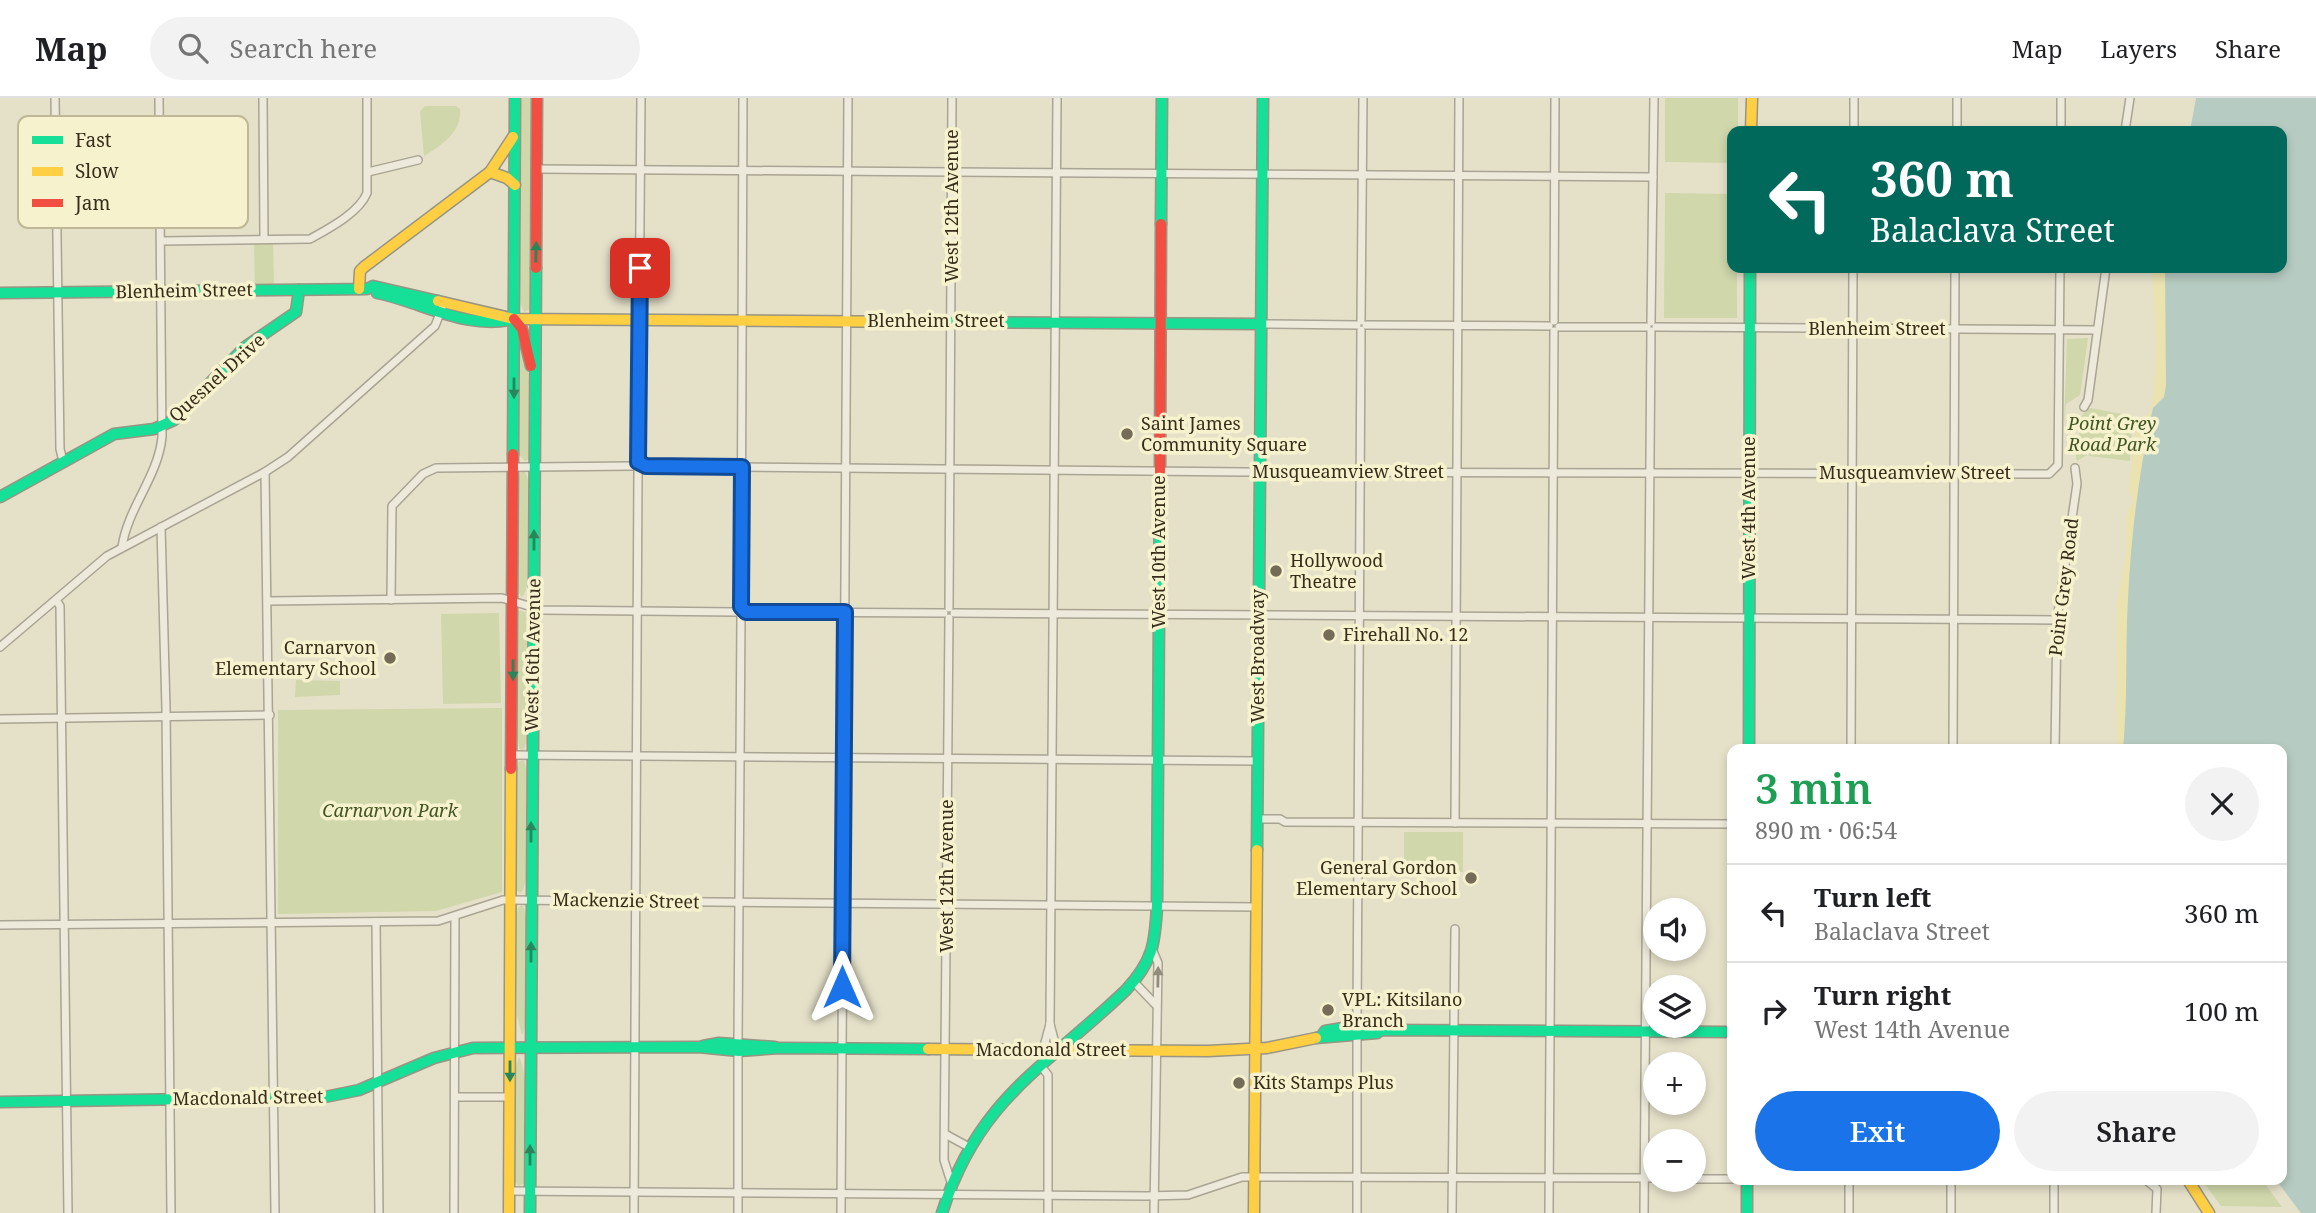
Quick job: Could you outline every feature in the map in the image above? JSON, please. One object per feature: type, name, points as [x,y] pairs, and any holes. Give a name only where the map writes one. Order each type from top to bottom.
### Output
[{"type":"street","points":[[55,98],[55,116]]},
{"type":"street","points":[[159,98],[159,116]]},
{"type":"street","points":[[263,98],[264,239]]},
{"type":"street","points":[[161,242],[310,239],[361,204],[367,193],[368,172],[366,98]]},
{"type":"street","name":"West 16th Avenue","points":[[509,1213],[515,98]]},
{"type":"street","name":"West 16th Avenue","points":[[530,1213],[537,98]]},
{"type":"street","points":[[634,1213],[641,98]]},
{"type":"street","points":[[738,1213],[743,98]]},
{"type":"street","points":[[841,1213],[848,98]]},
{"type":"street","name":"West 12th Avenue","points":[[951,1182],[944,1160],[944,1134],[952,98]]},
{"type":"street","points":[[1043,1050],[1050,1024],[1057,98]]},
{"type":"street","name":"West 10th Avenue","points":[[1154,1213],[1155,1004],[1158,963],[1153,951],[1157,906],[1162,98]]},
{"type":"street","name":"West Broadway","points":[[1254,1213],[1263,98]]},
{"type":"street","points":[[1357,1213],[1363,98]]},
{"type":"street","points":[[1455,823],[1459,98]]},
{"type":"street","points":[[1549,1213],[1555,98]]},
{"type":"street","points":[[1646,975],[1654,98]]},
{"type":"street","points":[[1751,126],[1752,98]]},
{"type":"street","points":[[1854,98],[1854,126]]},
{"type":"street","points":[[1957,98],[1957,126]]},
{"type":"street","points":[[2061,98],[2061,126]]},
{"type":"street","points":[[2126,126],[2130,98]]},
{"type":"street","points":[[363,289],[360,271],[491,172],[515,134]]},
{"type":"street","points":[[368,172],[418,160]]},
{"type":"street","points":[[536,169],[1653,177]]},
{"type":"street","points":[[491,172],[515,184]]},
{"type":"street","points":[[57,228],[60,449],[63,461]]},
{"type":"street","points":[[122,547],[124,530],[161,454],[161,228]]},
{"type":"street","name":"West 4th Avenue","points":[[1749,744],[1750,273]]},
{"type":"street","points":[[1851,744],[1853,273]]},
{"type":"street","points":[[1953,744],[1955,273]]},
{"type":"street","points":[[2060,273],[2060,330]]},
{"type":"street","points":[[2084,407],[2088,400],[2105,273]]},
{"type":"street","name":"Blenheim Street","points":[[0,293],[363,289],[442,307],[484,323],[506,323],[514,319],[639,319],[2097,330]]},
{"type":"street","name":"Quesnel Drive","points":[[0,497],[114,434],[162,426],[182,414],[207,383],[245,347],[296,312],[299,290]]},
{"type":"street","points":[[0,647],[122,547],[265,472],[288,457],[435,326],[442,307]]},
{"type":"street","points":[[514,319],[522,329],[535,377]]},
{"type":"street","name":"Musqueamview Street","points":[[391,600],[391,511],[395,500],[409,486],[423,474],[436,468],[535,465],[1749,474],[2053,473],[2059,465],[2060,330]]},
{"type":"street","name":"Point Grey Road","points":[[2055,744],[2057,620],[2077,484],[2075,468]]},
{"type":"street","points":[[265,472],[269,601],[275,1213]]},
{"type":"street","points":[[161,527],[166,717],[171,1213]]},
{"type":"street","points":[[269,601],[504,598],[534,608],[638,611],[2057,620]]},
{"type":"street","points":[[56,600],[60,606],[68,1213]]},
{"type":"street","points":[[0,719],[270,715]]},
{"type":"street","points":[[513,755],[1257,761]]},
{"type":"street","points":[[1257,819],[1727,824]]},
{"type":"street","name":"Mackenzie Street","points":[[0,925],[438,921],[500,901],[512,900],[1256,907]]},
{"type":"street","points":[[454,1213],[455,917]]},
{"type":"street","points":[[376,922],[379,1213]]},
{"type":"street","points":[[1452,1213],[1455,929]]},
{"type":"street","points":[[942,1213],[951,1182],[967,1146],[998,1104],[1134,982],[1153,951]]},
{"type":"street","points":[[1134,982],[1155,1004]]},
{"type":"street","points":[[1050,1024],[1057,1051]]},
{"type":"street","name":"Macdonald Street","points":[[0,1102],[325,1097],[377,1083],[455,1051],[510,1046],[1155,1051],[1256,1049],[1321,1037],[1325,1031],[1377,1026],[1381,1030],[1643,1031]]},
{"type":"street","name":"Macdonald Street","points":[[1706,1032],[1727,1032]]},
{"type":"street","points":[[1644,1129],[1645,1038]]},
{"type":"street","points":[[1040,1065],[1048,1076],[1048,1213]]},
{"type":"street","points":[[455,1097],[510,1097]]},
{"type":"street","points":[[944,1134],[967,1146]]},
{"type":"street","points":[[509,1191],[1154,1196],[1188,1195],[1242,1177],[1643,1178]]},
{"type":"street","points":[[1706,1179],[1727,1179]]},
{"type":"street","points":[[1747,1185],[1747,1213]]},
{"type":"street","points":[[1849,1185],[1849,1213]]},
{"type":"street","points":[[1951,1185],[1951,1213]]},
{"type":"street","points":[[2054,1185],[2054,1213]]},
{"type":"street","points":[[2152,1185],[2157,1189],[2156,1213]]},
{"type":"street","points":[[2191,1185],[2209,1213]]},
{"type":"street","points":[[1644,1192],[1644,1213]]},
{"type":"green space","points":[[520,98],[531,98],[530,309],[524,312],[519,300]]},
{"type":"green space","points":[[1665,98],[1738,98],[1738,126],[1727,126],[1727,163],[1665,162]]},
{"type":"green space","points":[[425,106],[456,106],[460,109],[460,117],[450,137],[424,156],[420,111]]},
{"type":"green space","points":[[1665,193],[1727,194],[1727,273],[1737,273],[1737,318],[1664,318]]},
{"type":"green space","points":[[273,241],[274,286],[255,287],[254,242]]},
{"type":"green space","points":[[520,333],[527,364],[531,411],[529,459],[525,461],[520,456],[517,443]]},
{"type":"green space","points":[[2088,338],[2080,395],[2066,404],[2064,425],[2067,339]]},
{"type":"green space","name":"Point Grey Road Park","points":[[2090,408],[2133,416],[2130,461],[2089,456],[2089,442],[2085,445],[2087,455],[2077,461],[2076,449],[2082,415]]},
{"type":"green space","points":[[524,471],[530,494],[532,534],[529,574],[522,597],[518,593],[516,578],[517,483],[520,473]]},
{"type":"green space","points":[[518,610],[529,613],[528,739],[523,751],[519,748],[517,738]]},
{"type":"green space","points":[[499,613],[501,703],[443,704],[441,614]]},
{"type":"green space","points":[[296,680],[340,681],[340,695],[295,697]]},
{"type":"green space","name":"Carnarvon Park","points":[[502,708],[502,892],[436,911],[278,914],[278,710]]},
{"type":"green space","points":[[523,760],[528,783],[530,826],[525,885],[521,893],[517,891],[516,771],[518,762]]},
{"type":"green space","points":[[1404,832],[1463,832],[1463,872],[1404,872]]},
{"type":"green space","points":[[522,905],[527,927],[529,968],[527,1011],[522,1035],[517,1016],[515,921],[518,908]]},
{"type":"green space","points":[[519,1057],[525,1080],[527,1136],[526,1182],[519,1186],[513,1180],[514,1072]]},
{"type":"green space","points":[[2206,1185],[2266,1185],[2282,1207],[2221,1206]]},
{"type":"sand","points":[[2152,273],[2214,273],[2204,744],[2117,744],[2117,604],[2126,555],[2126,515],[2133,501],[2129,489],[2137,419],[2150,414],[2155,379]]},
{"type":"shaded area","points":[[2196,98],[2316,98],[2316,1213],[2301,1213],[2280,1185],[2287,1185],[2287,744],[2123,744],[2128,599],[2136,503],[2153,408],[2164,397],[2166,385],[2165,273],[2287,273],[2287,126],[2191,126]]},
{"type":"traffic: fast","points":[[513,454],[515,98]]},
{"type":"traffic: fast","points":[[1161,224],[1162,98]]},
{"type":"traffic: fast","points":[[1257,850],[1263,98]]},
{"type":"traffic: fast","points":[[530,1213],[536,268]]},
{"type":"traffic: fast","points":[[1749,744],[1750,273]]},
{"type":"traffic: fast","points":[[0,293],[367,289],[373,286],[438,301]]},
{"type":"traffic: fast","points":[[0,497],[114,434],[154,429],[174,420],[245,347],[296,312],[299,290]]},
{"type":"traffic: fast","points":[[377,293],[462,318],[497,322],[514,319]]},
{"type":"traffic: fast","points":[[923,322],[1261,324]]},
{"type":"traffic: fast","points":[[942,1213],[957,1174],[975,1140],[995,1112],[1042,1064],[1126,990],[1142,970],[1151,951],[1157,906],[1160,474]]},
{"type":"traffic: fast","points":[[1321,1037],[1325,1031],[1361,1025],[1381,1030]]},
{"type":"traffic: fast","points":[[1316,1038],[1377,1033],[1381,1030],[1727,1032]]},
{"type":"traffic: fast","points":[[703,1046],[719,1043],[775,1047]]},
{"type":"traffic: fast","points":[[0,1102],[325,1097],[359,1090],[434,1058],[473,1048],[698,1047],[739,1051],[779,1048],[928,1049]]},
{"type":"traffic: fast","points":[[1747,1185],[1747,1213]]},
{"type":"traffic: slow","points":[[1751,126],[1752,98]]},
{"type":"traffic: slow","points":[[359,289],[360,271],[364,267],[490,172],[513,137]]},
{"type":"traffic: slow","points":[[490,172],[507,178],[515,185]]},
{"type":"traffic: slow","points":[[438,301],[514,319],[923,322]]},
{"type":"traffic: slow","points":[[509,1213],[511,769]]},
{"type":"traffic: slow","points":[[1254,1213],[1257,850]]},
{"type":"traffic: slow","points":[[928,1049],[1208,1051],[1267,1048],[1316,1038]]},
{"type":"traffic: slow","points":[[2191,1185],[2209,1213]]},
{"type":"traffic: jam","points":[[536,268],[537,98]]},
{"type":"traffic: jam","points":[[1160,474],[1161,224]]},
{"type":"traffic: jam","points":[[514,319],[522,329],[531,366]]},
{"type":"traffic: jam","points":[[511,769],[513,454]]},
{"type":"place","name":"Saint James Community Square","points":[[1127,434]]},
{"type":"place","name":"Hollywood Theatre","points":[[1276,571]]},
{"type":"place","name":"Firehall No. 12","points":[[1329,635]]},
{"type":"place","name":"Carnarvon Elementary School","points":[[390,658]]},
{"type":"place","name":"General Gordon Elementary School","points":[[1471,878]]},
{"type":"place","name":"VPL: Kitsilano Branch","points":[[1328,1010]]},
{"type":"place","name":"Kits Stamps Plus","points":[[1239,1083]]},
{"type":"route","points":[[640,268],[638,462],[642,466],[742,467],[741,607],[745,608],[746,612],[845,612],[842,987]]}]
